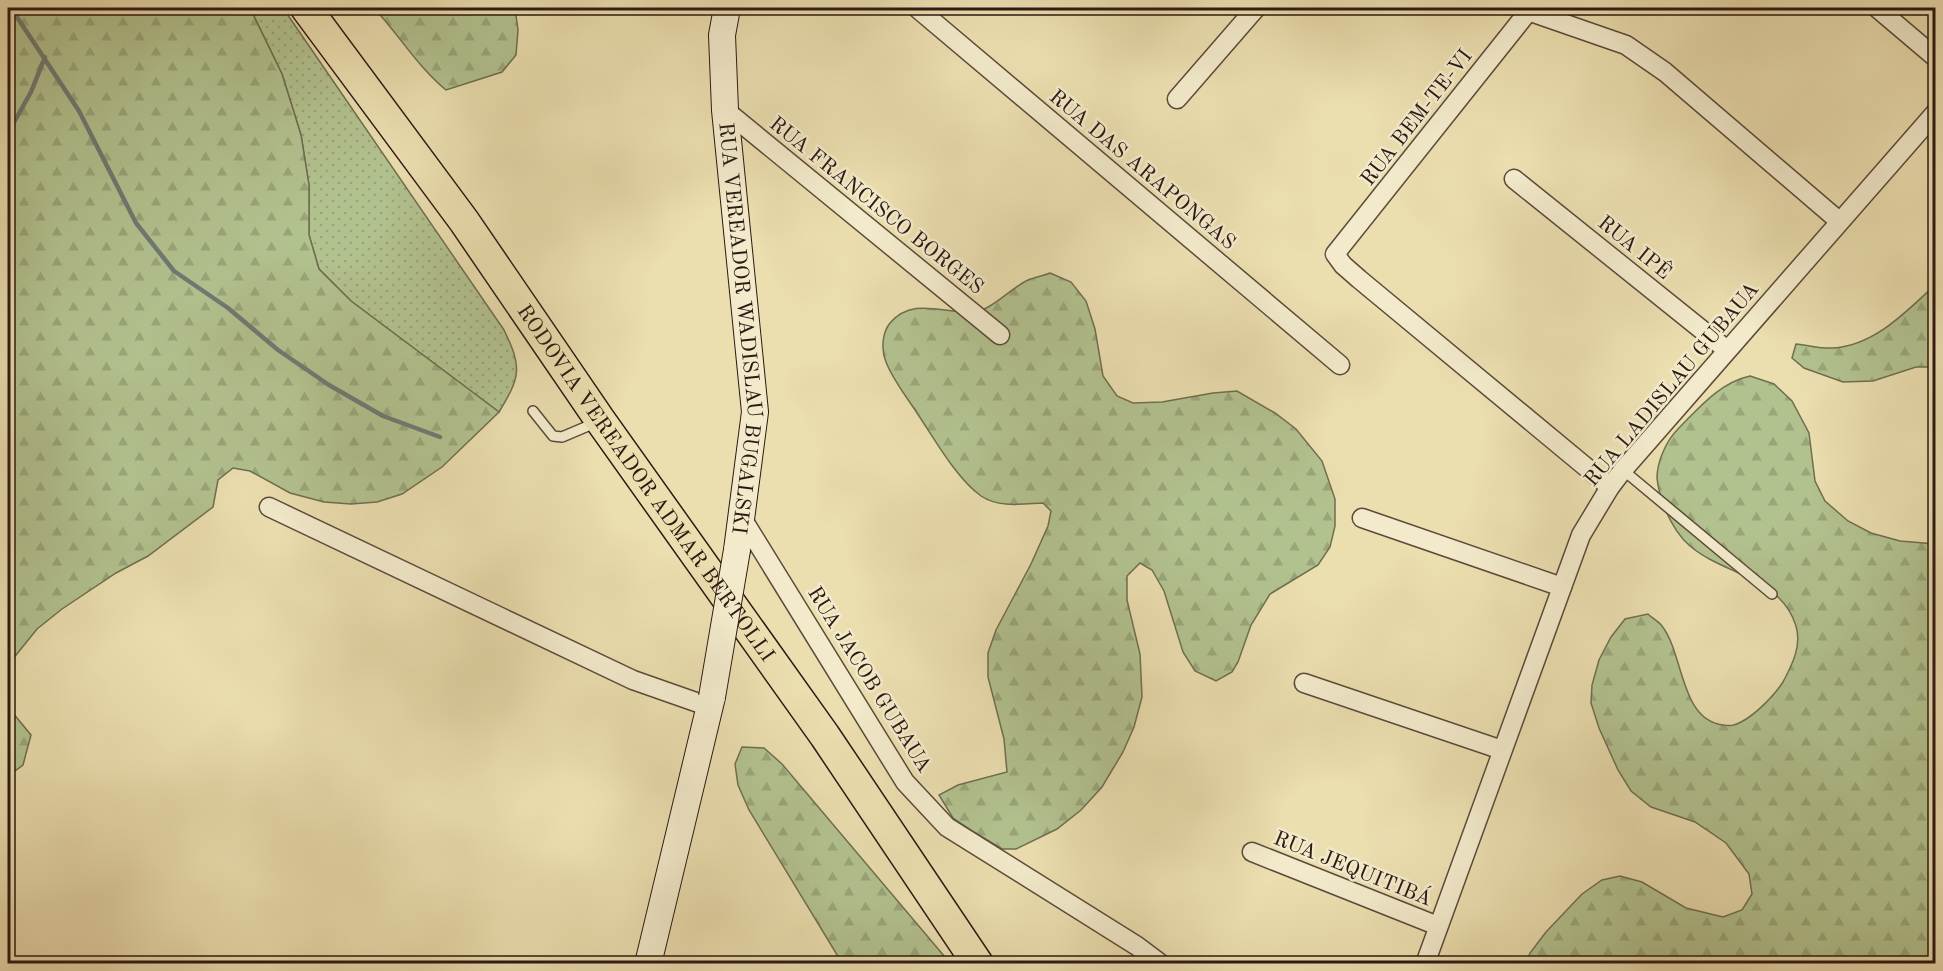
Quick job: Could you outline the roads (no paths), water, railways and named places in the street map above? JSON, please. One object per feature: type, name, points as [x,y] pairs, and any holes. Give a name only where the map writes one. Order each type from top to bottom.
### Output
[{"type":"highway","name":"RODOVIA VEREADOR ADMAR BERTOLLI","points":[[306,8],[464,221],[600,420],[825,736],[978,963]]},
{"type":"main road","name":"RUA VEREADOR WADISLAU BUGALSKI","points":[[648,963],[711,702],[742,518],[755,412],[725,110],[722,35],[727,8]]},
{"type":"street","name":"RUA DAS ARAPONGAS","points":[[917,8],[1340,364]]},
{"type":"street","points":[[1177,99],[1256,8]]},
{"type":"street","points":[[1877,8],[1935,58]]},
{"type":"street","points":[[1527,9],[1626,45],[1665,72],[1839,221]]},
{"type":"street","name":"RUA BEM-TE-VI","points":[[1527,9],[1335,254],[1343,265],[1359,279],[1610,487]]},
{"type":"street","name":"RUA FRANCISCO BORGES","points":[[725,110],[1000,335]]},
{"type":"street","name":"RUA LADISLAU GUBAUA","points":[[1425,963],[1581,535],[1623,470],[1935,112]]},
{"type":"street","name":"RUA IPÊ","points":[[1514,179],[1726,350]]},
{"type":"street","points":[[269,507],[633,680],[711,702]]},
{"type":"street","name":"RUA JACOB GUBAUA","points":[[742,518],[905,782],[947,827],[1161,963]]},
{"type":"street","points":[[1362,518],[1562,587]]},
{"type":"street","points":[[1304,683],[1502,750]]},
{"type":"street","name":"RUA JEQUITIBÁ","points":[[1252,852],[1438,926]]},
{"type":"lane","points":[[533,411],[553,436],[562,437],[600,420]]},
{"type":"lane","points":[[1623,470],[1772,594]]},
{"type":"waterway","points":[[11,8],[79,111],[136,223],[174,271],[228,308],[278,350],[329,385],[383,416],[440,437]]},
{"type":"waterway","points":[[8,133],[31,92],[45,57]]}]
